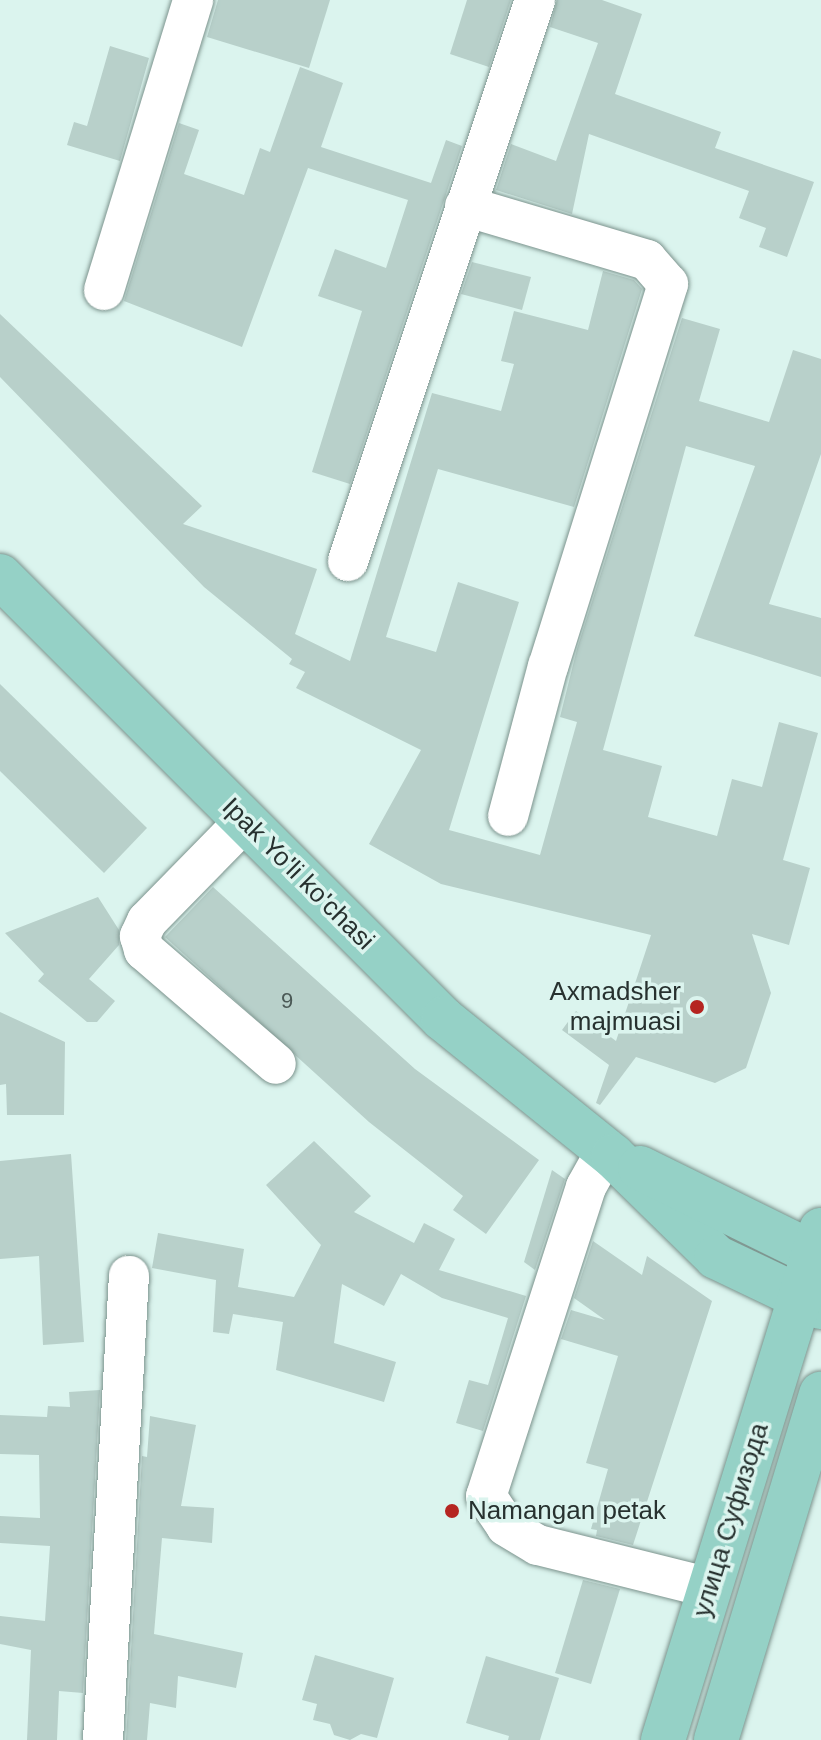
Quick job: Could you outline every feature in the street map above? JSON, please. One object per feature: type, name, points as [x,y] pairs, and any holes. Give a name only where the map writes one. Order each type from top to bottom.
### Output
[{"type":"main road","name":"Ipak Yo'li ko'chasi","points":[[0,576],[443,1019],[609,1153],[716,1257],[810,1303]]},
{"type":"main road","name":"Ipak Yo'li ko'chasi","points":[[609,1153],[818,1247]]},
{"type":"main road","name":"улица Суфизода","points":[[663,1740],[710,1588],[810,1303],[818,1247]]},
{"type":"main road","name":"улица Суфизода","points":[[716,1740],[821,1394]]},
{"type":"street","points":[[104,290],[193,0]]},
{"type":"street","points":[[348,561],[535,0]]},
{"type":"street","points":[[465,206],[647,260],[668,284],[548,666],[508,816]]},
{"type":"street","points":[[245,821],[147,921],[140,936],[144,950],[276,1064]]},
{"type":"street","points":[[609,1153],[586,1187],[486,1496],[506,1526],[538,1545],[710,1588]]},
{"type":"street","points":[[103,1740],[129,1276]]},
{"type":"building","points":[[218,0],[330,0],[309,68],[207,37]]},
{"type":"building","points":[[467,0],[511,0],[489,67],[450,54]]},
{"type":"building","points":[[557,0],[602,0],[642,14],[615,94],[721,132],[715,148],[814,182],[787,257],[759,247],[766,228],[739,218],[749,191],[589,134],[572,214],[496,190],[511,144],[556,161],[598,43],[550,27]]},
{"type":"building","points":[[110,46],[149,58],[120,161],[67,145],[74,122],[87,126]]},
{"type":"building","points":[[300,67],[343,83],[321,147],[431,183],[446,140],[462,146],[350,484],[312,472],[362,311],[318,296],[335,249],[386,268],[408,200],[308,168],[242,347],[124,301],[179,123],[199,130],[184,174],[244,195],[260,148],[270,152]]},
{"type":"building","points":[[472,262],[531,277],[522,310],[461,294]]},
{"type":"building","points":[[603,271],[634,280],[642,289],[574,507],[438,469],[386,637],[436,652],[458,582],[519,602],[449,830],[540,855],[577,722],[560,717],[577,649],[682,318],[720,329],[699,401],[769,422],[793,350],[821,359],[821,454],[769,604],[821,618],[821,677],[694,636],[755,466],[686,446],[603,750],[662,766],[648,817],[717,836],[732,779],[762,787],[779,722],[818,733],[783,860],[810,868],[789,945],[752,934],[771,993],[746,1068],[715,1083],[636,1057],[600,1105],[596,1103],[609,1065],[562,1030],[576,1011],[616,1041],[651,935],[441,884],[369,844],[421,750],[296,688],[305,672],[289,664],[292,659],[204,587],[0,377],[0,314],[202,506],[183,524],[317,569],[295,634],[350,661],[432,393],[501,411],[514,364],[501,361],[514,311],[588,330]]},
{"type":"building","points":[[0,684],[147,828],[104,873],[0,771]]},
{"type":"building","points":[[213,887],[415,1069],[539,1160],[486,1234],[453,1210],[463,1196],[369,1122],[165,937]]},
{"type":"building","points":[[98,897],[119,930],[119,945],[89,979],[115,1001],[97,1022],[87,1022],[38,981],[44,974],[5,933]]},
{"type":"building","points":[[0,1012],[65,1042],[64,1115],[7,1115],[6,1084],[0,1085]]},
{"type":"building","points":[[314,1141],[371,1196],[354,1212],[414,1243],[424,1223],[455,1239],[439,1270],[526,1296],[483,1431],[456,1423],[469,1380],[488,1385],[508,1318],[442,1298],[401,1274],[384,1306],[342,1284],[334,1343],[396,1362],[384,1402],[276,1370],[283,1322],[233,1314],[229,1334],[213,1332],[216,1280],[152,1268],[158,1233],[244,1249],[238,1287],[294,1297],[321,1245],[266,1185]]},
{"type":"building","points":[[71,1154],[84,1342],[43,1345],[39,1256],[0,1259],[0,1161]]},
{"type":"building","points":[[552,1170],[565,1179],[535,1270],[524,1262]]},
{"type":"building","points":[[593,1241],[642,1275],[647,1256],[712,1301],[633,1545],[596,1536],[597,1530],[591,1529],[608,1469],[586,1463],[618,1356],[561,1339],[571,1310],[605,1320],[574,1298]]},
{"type":"building","points":[[100,1390],[83,1693],[59,1691],[57,1740],[27,1740],[31,1650],[0,1644],[0,1616],[45,1621],[50,1546],[0,1543],[0,1516],[40,1518],[39,1455],[0,1454],[0,1415],[47,1417],[48,1406],[70,1407],[69,1392]]},
{"type":"building","points":[[150,1416],[196,1425],[181,1506],[214,1508],[212,1543],[162,1538],[154,1634],[243,1653],[236,1688],[178,1676],[176,1708],[150,1703],[147,1740],[126,1740],[142,1456],[147,1457]]},
{"type":"building","points":[[583,1580],[620,1589],[591,1684],[555,1673]]},
{"type":"building","points":[[315,1655],[394,1678],[377,1738],[361,1734],[350,1740],[334,1735],[330,1724],[313,1720],[317,1704],[302,1700]]},
{"type":"building","points":[[486,1656],[559,1678],[540,1740],[508,1740],[509,1736],[466,1723]]},
{"type":"place","name":"Axmadsher majmuasi","points":[[697,1007]]},
{"type":"place","name":"Namangan petak","points":[[452,1511]]}]
